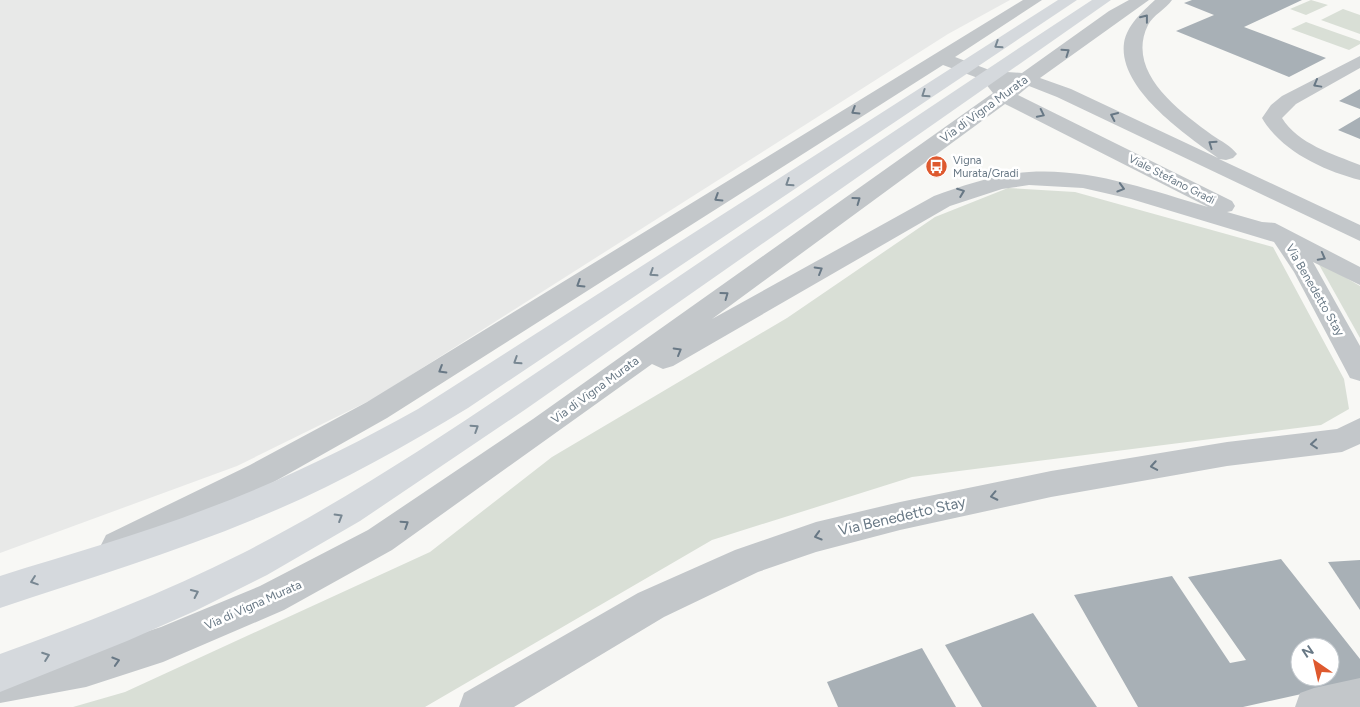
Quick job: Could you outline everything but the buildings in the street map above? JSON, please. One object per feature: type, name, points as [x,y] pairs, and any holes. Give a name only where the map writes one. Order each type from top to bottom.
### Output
[{"type":"main road","name":"Via di Vigna Murata","points":[[0,673],[114,630],[183,599],[255,564],[349,511],[516,401],[975,74],[1069,0]]},
{"type":"main road","name":"Via di Vigna Murata","points":[[0,592],[163,539],[239,511],[350,461],[418,424],[669,262],[975,74],[1103,0]]},
{"type":"street","name":"Via di Vigna Murata","points":[[0,684],[86,669],[120,660],[272,598],[380,540],[544,427],[975,74],[1034,0]]},
{"type":"street","name":"Via di Vigna Murata","points":[[975,74],[1026,79],[1116,15],[1141,0]]},
{"type":"street","points":[[1164,0],[1149,12],[1135,35],[1133,51],[1142,81],[1163,105],[1190,129],[1295,201]]},
{"type":"street","points":[[1360,61],[1289,100],[1278,108],[1272,118],[1281,131],[1297,144],[1360,173]]},
{"type":"street","name":"Viale Stefano Gradi","points":[[975,74],[1360,277]]},
{"type":"street","points":[[1026,79],[1064,93],[1158,136],[1360,234]]},
{"type":"street","points":[[1128,156],[1158,136]]},
{"type":"street","points":[[544,427],[942,201],[986,184],[1045,177],[1091,181],[1283,236]]},
{"type":"street","name":"Via Benedetto Stay","points":[[1283,236],[1306,271],[1360,371]]},
{"type":"street","name":"Via Benedetto Stay","points":[[478,707],[651,605],[730,568],[798,542],[900,516],[1016,491],[1206,457],[1342,440],[1360,430]]},
{"type":"street","points":[[1314,707],[1360,697]]},
{"type":"shaded area","points":[[0,0],[1010,0],[948,34],[375,398],[237,466],[0,553]]},
{"type":"shaded area","points":[[1311,0],[1328,5],[1306,15],[1290,9]]},
{"type":"shaded area","points":[[1343,9],[1360,15],[1360,34],[1321,20]]},
{"type":"shaded area","points":[[1306,22],[1360,41],[1360,44],[1349,50],[1291,29]]},
{"type":"shaded area","points":[[1008,188],[1075,192],[1273,247],[1344,379],[1349,409],[1321,425],[912,477],[712,540],[425,707],[73,707],[125,692],[430,552],[552,457],[787,318],[935,217]]},
{"type":"shaded area","points":[[1317,261],[1360,286],[1360,338]]},
{"type":"place","name":"Vigna Murata/Gradi","points":[[937,166]]}]
